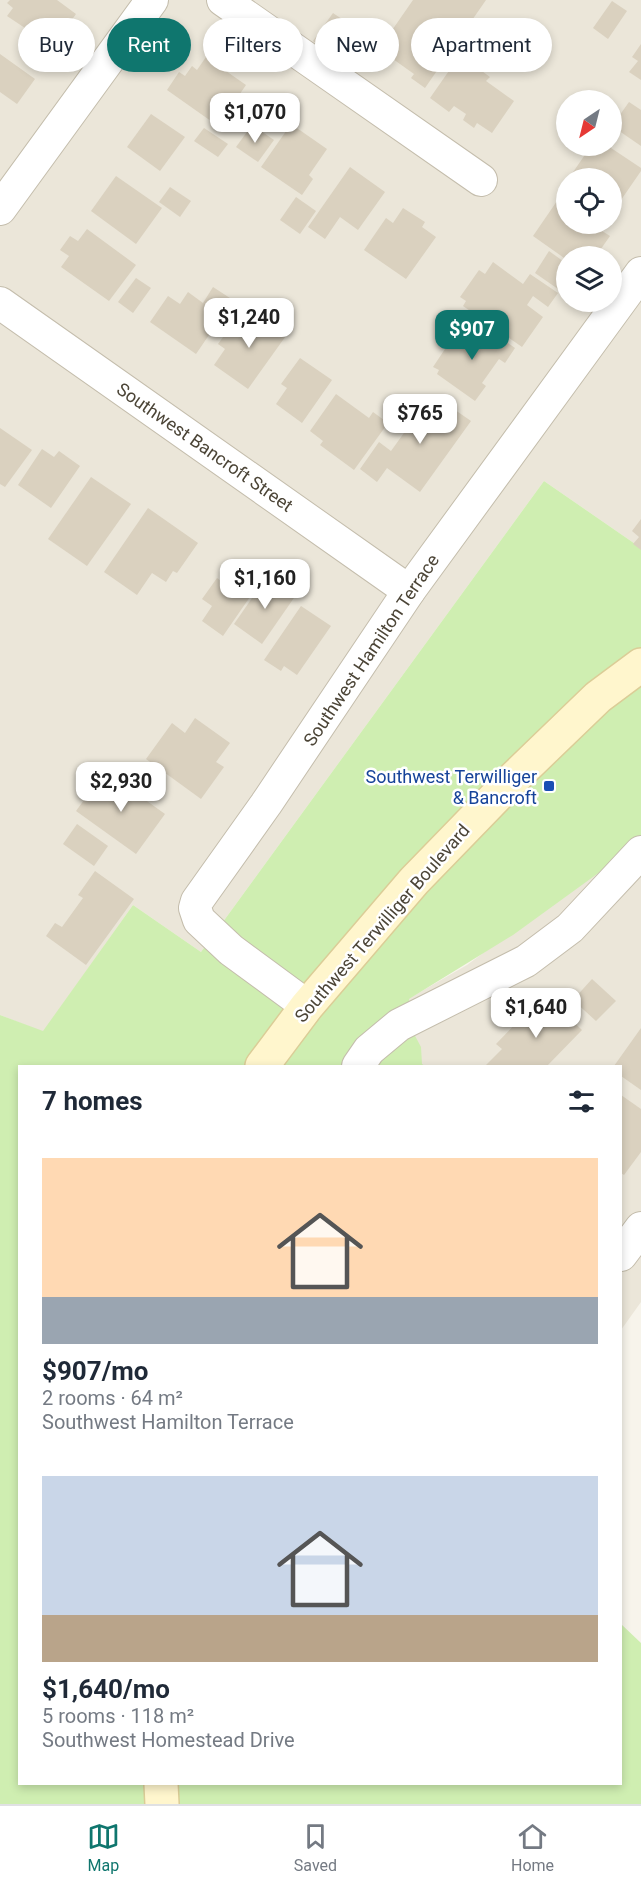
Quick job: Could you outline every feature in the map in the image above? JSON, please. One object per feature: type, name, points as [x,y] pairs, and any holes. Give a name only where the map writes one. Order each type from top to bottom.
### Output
[{"type":"main road","name":"Southwest Terwilliger Boulevard","points":[[263,1065],[307,1005],[414,881],[514,778],[598,697],[641,665]]},
{"type":"main road","points":[[161,1785],[162,1804]]},
{"type":"street","points":[[0,209],[152,0]]},
{"type":"street","points":[[222,0],[481,180]]},
{"type":"street","name":"Southwest Hamilton Terrace","points":[[307,1005],[231,950],[199,920],[195,908],[197,901],[266,804],[409,591],[641,273]]},
{"type":"street","name":"Southwest Bancroft Street","points":[[0,303],[409,591]]},
{"type":"street","points":[[359,1065],[369,1050],[399,1025],[526,962],[570,928],[641,852]]},
{"type":"street","points":[[622,1254],[641,1228]]},
{"type":"shaded area","points":[[0,0],[641,0],[641,548],[544,481],[201,952],[133,905],[43,1032],[0,1015]]},
{"type":"shaded area","points":[[641,820],[641,1302],[622,1329],[622,1065],[340,1065],[370,1021],[467,965],[558,898]]},
{"type":"green space","points":[[544,481],[641,548],[641,839],[626,853],[513,935],[409,999],[413,1032],[421,1047],[424,1065],[18,1065],[18,1785],[622,1785],[622,1625],[641,1643],[641,1804],[0,1804],[0,1015],[43,1031],[133,905],[201,952]]},
{"type":"building","points":[[10,0],[57,0],[76,14],[73,18],[18,18],[18,23],[7,16],[13,8],[7,3]]},
{"type":"building","points":[[413,0],[486,0],[474,18],[411,18],[411,72],[399,63],[399,20]]},
{"type":"building","points":[[612,1],[627,11],[608,39],[593,28]]},
{"type":"building","points":[[333,13],[340,18],[329,18]]},
{"type":"building","points":[[641,44],[641,80],[629,72],[638,61],[632,57]]},
{"type":"building","points":[[0,54],[18,67],[18,72],[25,72],[35,79],[17,104],[0,92]]},
{"type":"building","points":[[203,61],[203,72],[227,72],[246,85],[218,126],[167,90],[179,72],[185,76],[191,72],[192,66],[197,70]]},
{"type":"building","points":[[411,72],[436,72],[425,88],[411,78],[414,74]]},
{"type":"building","points":[[448,72],[483,72],[490,77],[486,81],[514,101],[492,133],[477,123],[474,128],[463,120],[466,114],[454,106],[449,112],[430,98]]},
{"type":"building","points":[[629,102],[641,110],[641,146],[622,133],[622,112]]},
{"type":"building","points":[[151,114],[185,137],[160,171],[127,147]]},
{"type":"building","points":[[291,124],[327,149],[309,175],[313,179],[302,195],[261,167]]},
{"type":"building","points":[[252,125],[274,140],[258,162],[236,147]]},
{"type":"building","points":[[204,128],[228,144],[218,157],[194,141]]},
{"type":"building","points":[[622,155],[641,168],[641,171],[622,199],[622,168],[576,168],[584,156]]},
{"type":"building","points":[[350,167],[385,192],[358,230],[340,217],[325,239],[308,227]]},
{"type":"building","points":[[116,176],[162,208],[136,244],[91,211]]},
{"type":"building","points":[[170,187],[191,201],[180,217],[159,202]]},
{"type":"building","points":[[296,197],[316,211],[300,234],[280,220]]},
{"type":"building","points":[[556,202],[556,234],[607,234],[610,236],[603,246],[556,246],[556,252],[533,236]]},
{"type":"building","points":[[403,208],[425,222],[422,227],[436,237],[406,279],[364,250],[386,218],[393,223]]},
{"type":"building","points":[[87,229],[136,265],[109,301],[61,267],[69,256],[60,250],[70,236],[78,241]]},
{"type":"building","points":[[549,251],[556,256],[556,288],[535,273]]},
{"type":"building","points":[[493,262],[523,284],[530,274],[556,292],[556,296],[548,307],[533,296],[527,305],[543,317],[522,347],[463,306],[466,301],[460,297],[479,270],[485,274]]},
{"type":"building","points":[[136,278],[151,288],[133,313],[118,302]]},
{"type":"building","points":[[213,287],[233,300],[196,354],[150,322],[168,296],[180,304],[188,292],[203,303]]},
{"type":"building","points":[[261,314],[288,333],[248,389],[214,365],[225,349],[218,344],[236,319],[250,329]]},
{"type":"building","points":[[488,329],[515,348],[505,363],[499,359],[482,383],[486,386],[475,401],[437,374],[439,370],[433,367],[457,331],[465,337],[468,332],[480,341]]},
{"type":"building","points":[[300,358],[332,380],[302,423],[276,404],[287,388],[281,384]]},
{"type":"building","points":[[336,394],[369,418],[373,412],[388,423],[354,470],[320,445],[323,441],[310,431]]},
{"type":"building","points":[[432,394],[471,421],[420,492],[387,468],[377,482],[360,469],[379,442],[391,451]]},
{"type":"building","points":[[0,428],[32,450],[5,487],[0,484]]},
{"type":"building","points":[[42,449],[54,457],[59,451],[80,466],[51,508],[18,485]]},
{"type":"building","points":[[91,477],[131,504],[87,566],[48,539]]},
{"type":"building","points":[[148,508],[198,543],[177,573],[173,571],[166,582],[152,573],[137,595],[104,572]]},
{"type":"building","points":[[641,519],[641,550],[633,544],[639,537],[632,531]]},
{"type":"building","points":[[239,561],[263,578],[223,636],[202,621],[212,606],[202,599],[217,578],[224,583]]},
{"type":"building","points":[[268,575],[296,595],[262,644],[234,624]]},
{"type":"building","points":[[301,606],[331,626],[297,675],[284,666],[281,671],[264,660]]},
{"type":"building","points":[[195,718],[230,743],[216,762],[224,767],[201,799],[146,759],[172,723],[185,733]]},
{"type":"building","points":[[105,771],[165,814],[136,854],[76,811]]},
{"type":"building","points":[[77,824],[108,846],[94,866],[63,844]]},
{"type":"building","points":[[95,871],[134,899],[86,965],[46,936],[55,923],[62,927],[83,898],[78,895]]},
{"type":"building","points":[[592,979],[616,1001],[596,1021],[573,1000]]},
{"type":"building","points":[[549,999],[582,1030],[548,1065],[486,1065],[502,1049],[496,1044],[521,1018],[526,1023]]},
{"type":"building","points":[[641,1028],[641,1090],[622,1077],[622,1065],[615,1065]]},
{"type":"building","points":[[622,1096],[641,1109],[641,1152],[624,1175],[622,1174]]},
{"type":"place","name":"Southwest Terwilliger & Bancroft","points":[[549,786]]}]
